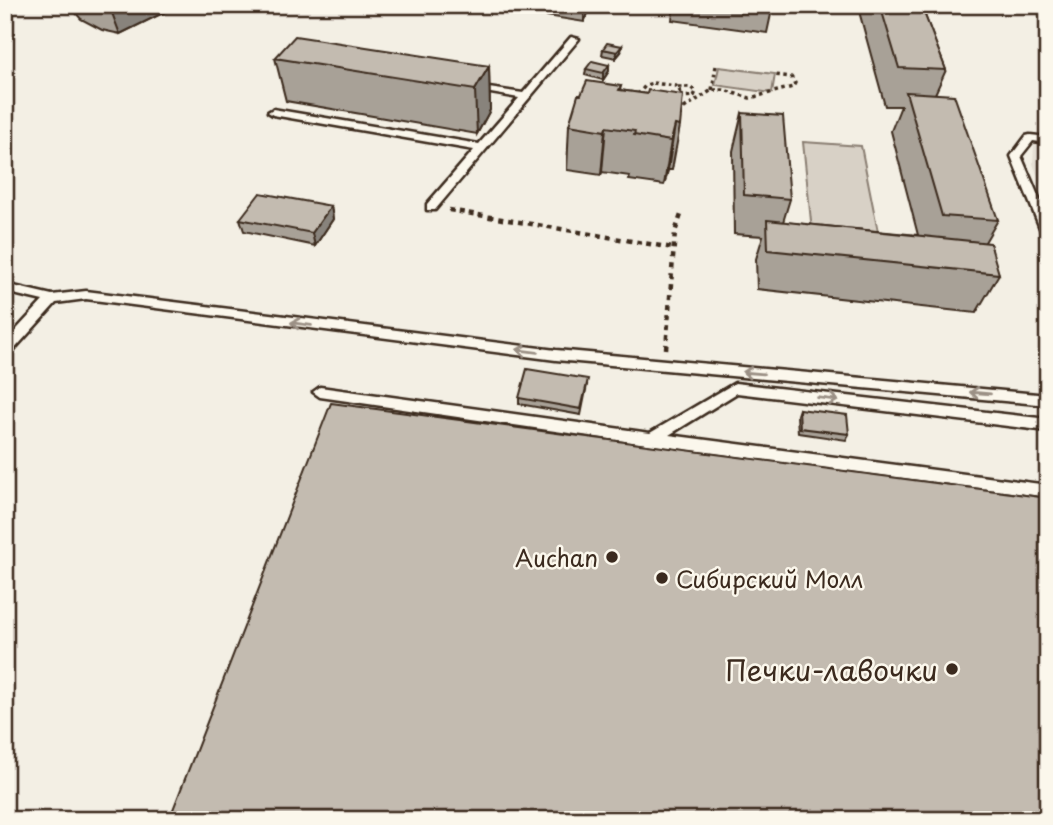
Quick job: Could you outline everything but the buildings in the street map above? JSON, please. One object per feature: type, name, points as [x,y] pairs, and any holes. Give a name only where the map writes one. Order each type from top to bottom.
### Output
[{"type":"lane","points":[[1045,5],[1048,10]]},
{"type":"lane","points":[[431,207],[574,39]]},
{"type":"lane","points":[[456,85],[525,96]]},
{"type":"lane","points":[[273,112],[481,148]]},
{"type":"lane","points":[[1048,140],[1030,138],[1016,156],[1048,233]]},
{"type":"lane","points":[[5,288],[52,299],[86,295],[556,355],[1048,400]]},
{"type":"lane","points":[[5,351],[52,299]]},
{"type":"lane","points":[[652,439],[736,388],[1048,425]]},
{"type":"lane","points":[[320,393],[1048,491]]},
{"type":"path","points":[[712,90],[716,66]]},
{"type":"path","points":[[671,122],[684,107],[712,90],[724,90],[750,99],[793,87],[795,83],[791,77],[775,75]]},
{"type":"path","points":[[682,97],[677,87],[669,83],[653,82],[641,88],[639,93],[645,101],[652,104],[677,103],[684,107]]},
{"type":"path","points":[[677,87],[686,86],[696,92],[690,97],[682,97]]},
{"type":"path","points":[[677,103],[682,97]]},
{"type":"path","points":[[431,207],[673,248]]},
{"type":"path","points":[[666,353],[673,248],[682,212]]},
{"type":"shaded area","points":[[719,67],[775,74],[772,93],[715,85]]},
{"type":"shaded area","points":[[803,142],[861,146],[881,247],[813,241]]},
{"type":"shaded area","points":[[1034,144],[1048,146],[1048,203],[1033,164]]},
{"type":"place","name":"Auchan","points":[[612,557]]},
{"type":"place","name":"Сибирский Молл","points":[[662,578]]},
{"type":"place","name":"Печки-лавочки","points":[[952,669]]}]
